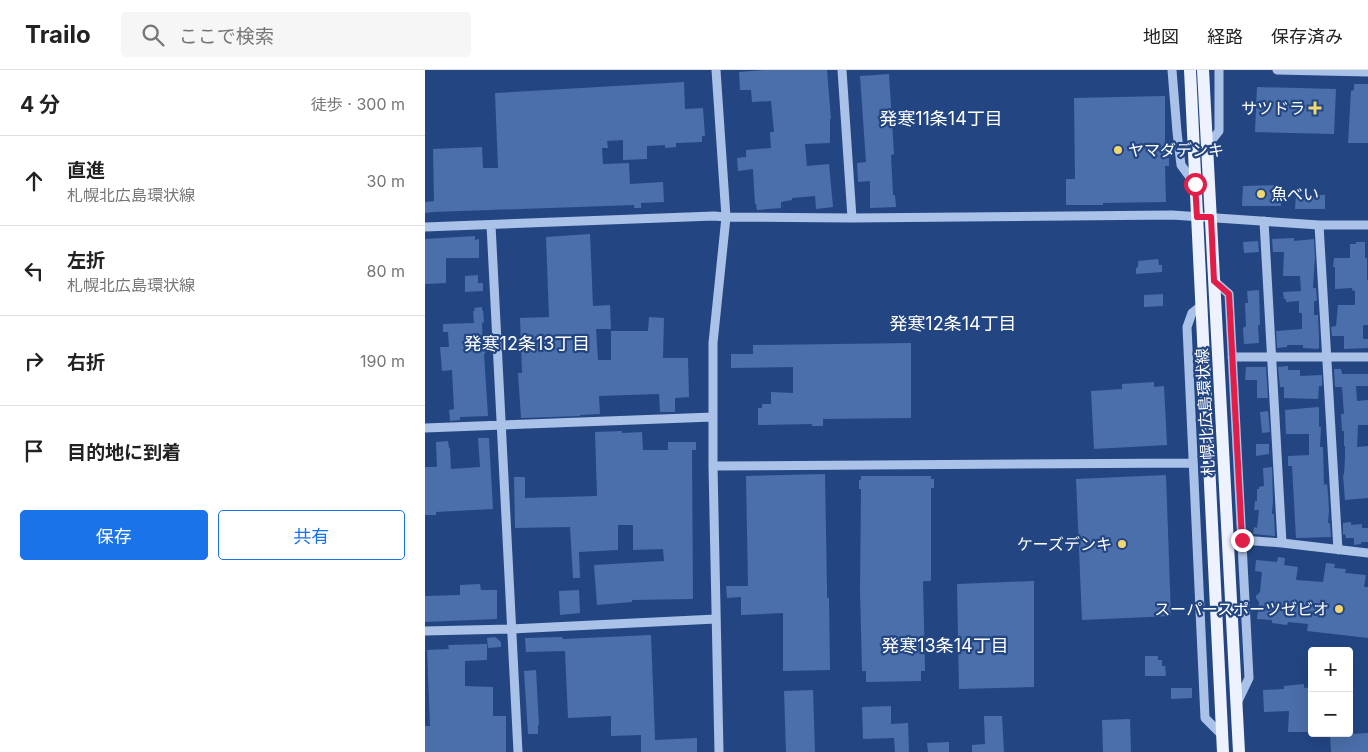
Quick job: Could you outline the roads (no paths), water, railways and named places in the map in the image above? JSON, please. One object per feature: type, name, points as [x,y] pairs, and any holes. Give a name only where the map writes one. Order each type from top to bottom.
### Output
[{"type":"main road","name":"札幌北広島環状線","points":[[1190,70],[1223,752]]},
{"type":"main road","name":"札幌北広島環状線","points":[[1203,70],[1239,752]]},
{"type":"street","points":[[716,70],[726,217],[713,343],[713,466],[719,752]]},
{"type":"street","points":[[841,70],[852,218]]},
{"type":"street","points":[[1173,70],[1181,165],[1195,184]]},
{"type":"street","points":[[1207,146],[1219,131],[1219,70]]},
{"type":"street","points":[[1277,70],[1368,72]]},
{"type":"street","points":[[425,227],[714,216],[852,218],[1162,216],[1211,217],[1319,225],[1368,225]]},
{"type":"street","points":[[1264,222],[1282,543]]},
{"type":"street","points":[[491,225],[518,752]]},
{"type":"street","points":[[1319,225],[1338,550]]},
{"type":"street","points":[[1214,281],[1229,294],[1233,357],[1249,678],[1237,703]]},
{"type":"street","points":[[1201,306],[1192,313],[1187,327],[1205,718],[1222,735]]},
{"type":"street","points":[[1233,357],[1368,358]]},
{"type":"street","points":[[425,428],[713,417]]},
{"type":"street","points":[[713,466],[1193,463]]},
{"type":"street","points":[[1242,540],[1368,554]]},
{"type":"street","points":[[425,631],[511,629],[716,619]]},
{"type":"place","name":"サツドラ","points":[[1315,108]]},
{"type":"place","name":"ヤマダデンキ","points":[[1118,150]]},
{"type":"place","name":"魚べい","points":[[1261,194]]},
{"type":"place","name":"ケーズデンキ","points":[[1122,544]]},
{"type":"place","name":"スーパースポーツゼビオ","points":[[1339,609]]},
{"type":"district","name":"発寒11条14丁目","points":[[941,118]]},
{"type":"district","name":"発寒12条14丁目","points":[[953,323]]},
{"type":"district","name":"発寒12条13丁目","points":[[527,343]]},
{"type":"district","name":"発寒13条14丁目","points":[[945,645]]}]
